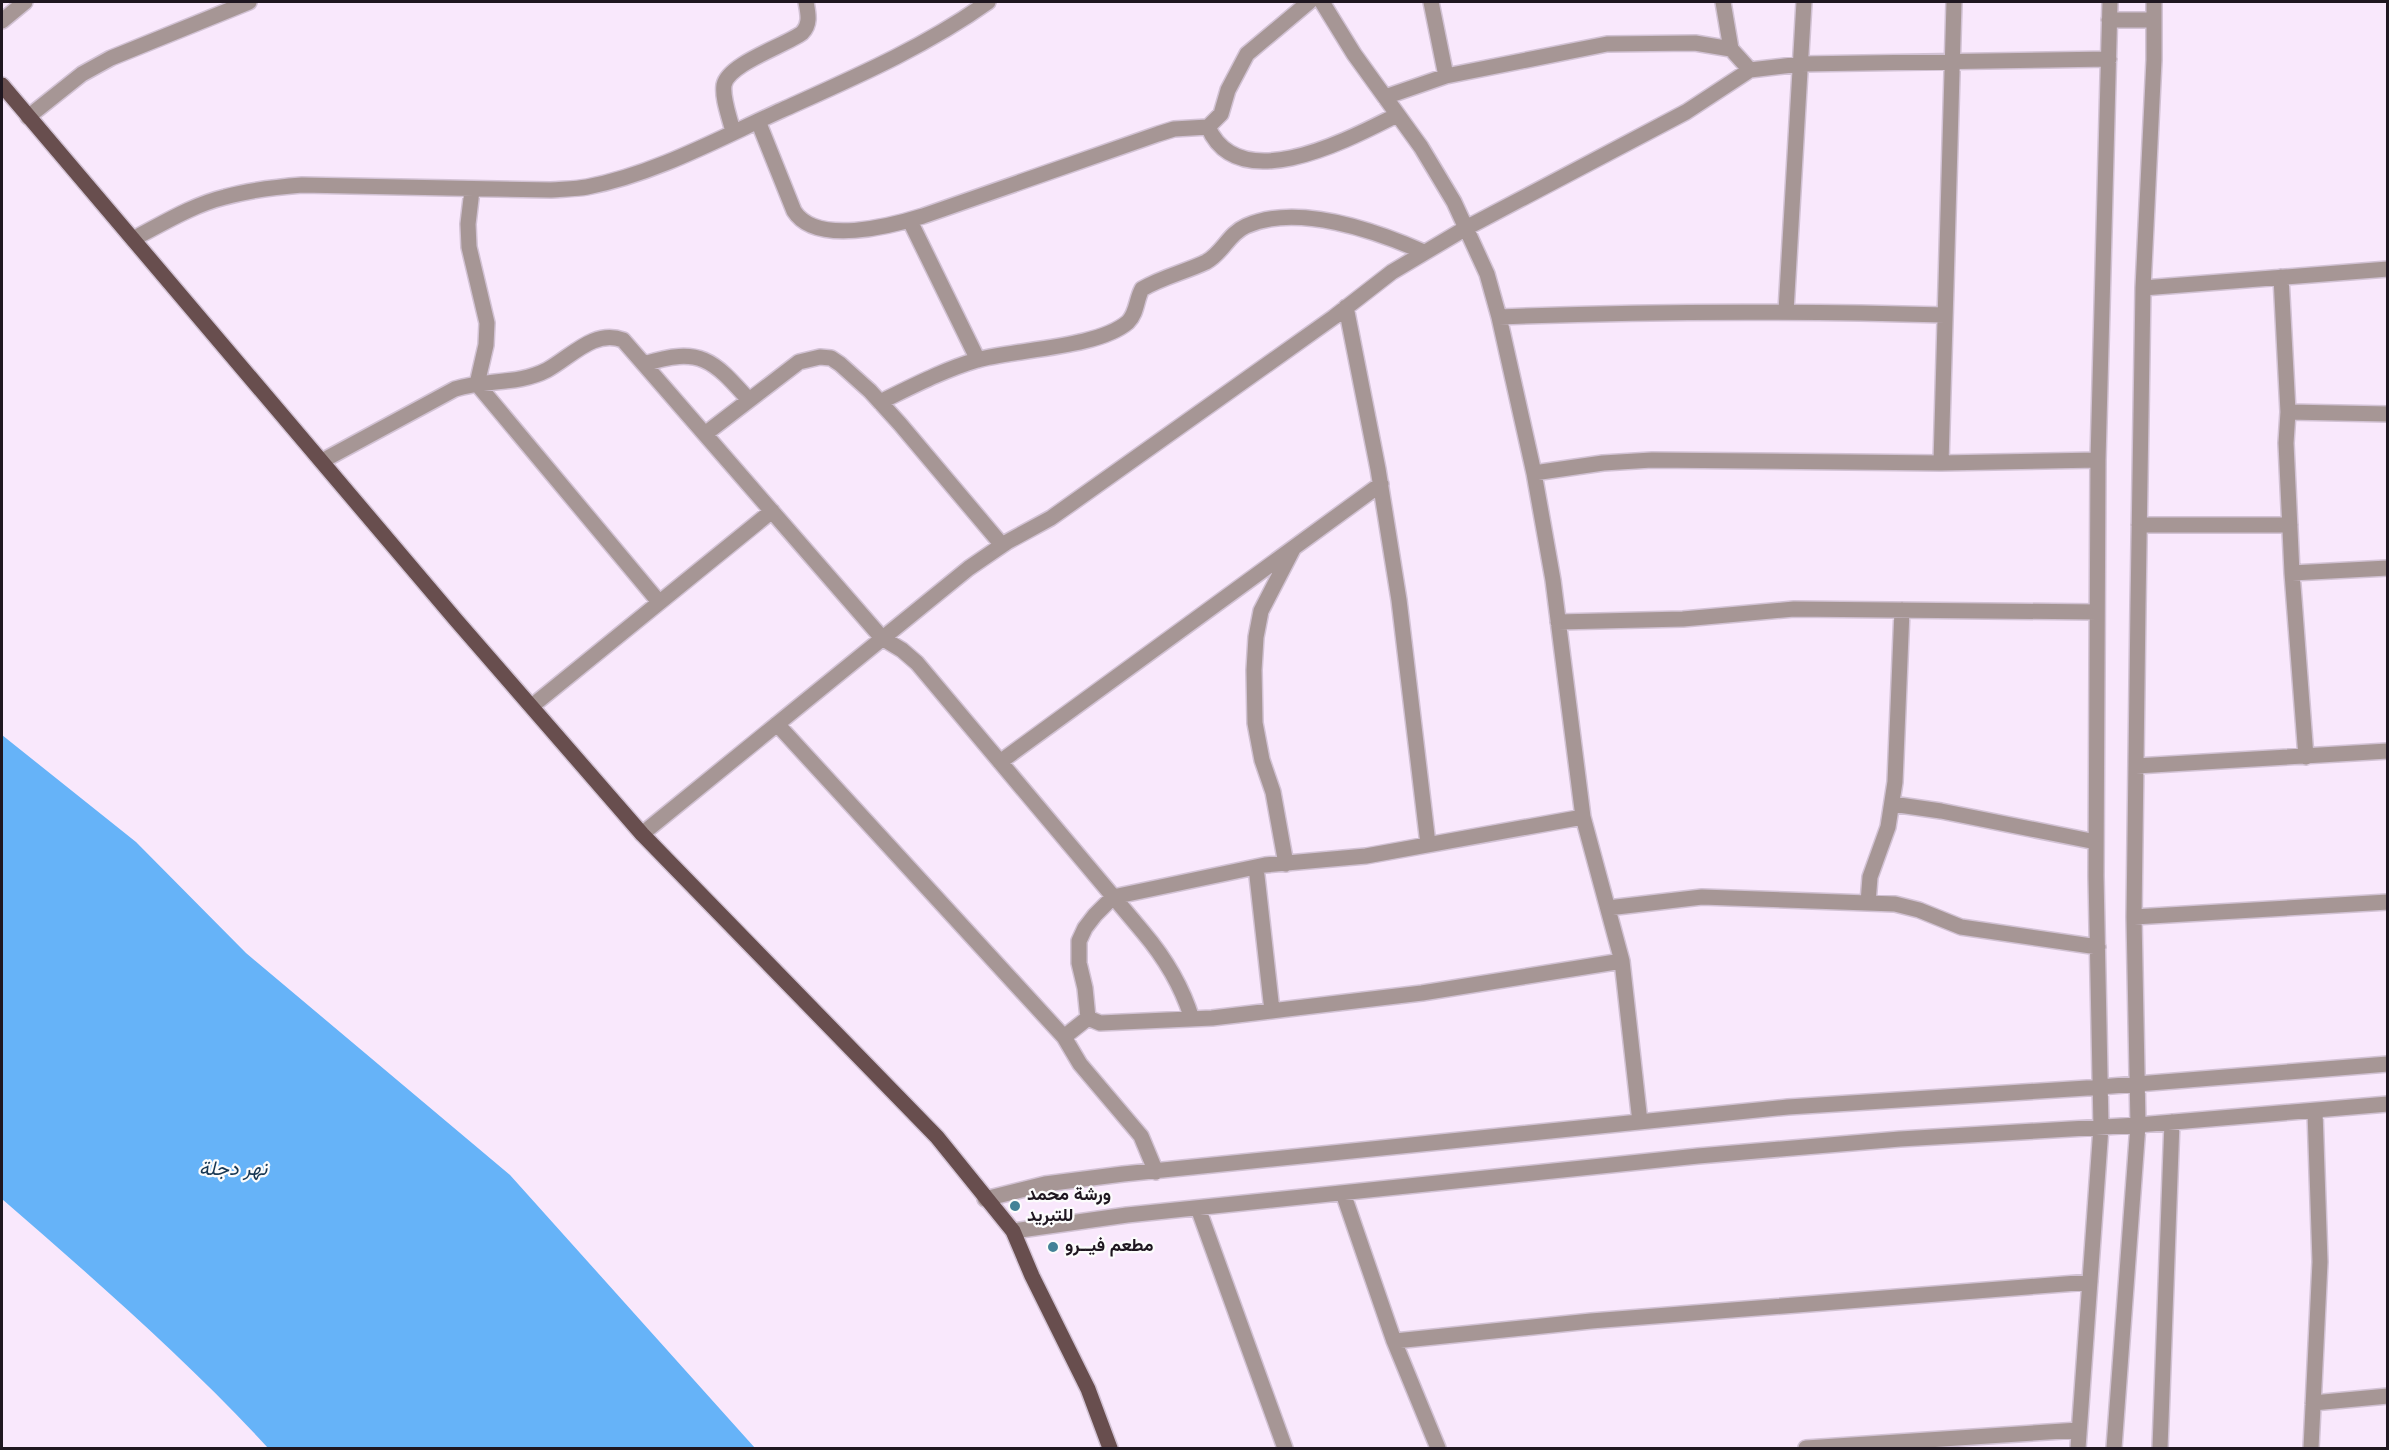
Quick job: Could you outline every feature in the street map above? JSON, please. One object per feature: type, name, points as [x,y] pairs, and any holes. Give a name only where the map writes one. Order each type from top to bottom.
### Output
[{"type":"main road","points":[[2,85],[642,834],[937,1137],[1013,1231],[1032,1276],[1088,1389],[1110,1449]]},
{"type":"street","points":[[2,21],[25,2]]},
{"type":"street","points":[[28,117],[82,74],[111,58],[249,2]]},
{"type":"street","points":[[733,132],[724,89],[727,78],[737,67],[802,33],[807,28],[809,16],[806,2]]},
{"type":"street","points":[[133,240],[182,213],[223,197],[273,188],[302,185],[551,190],[587,187],[670,160],[758,121],[928,40],[988,2]]},
{"type":"street","points":[[758,121],[794,211],[810,226],[825,230],[856,230],[888,226],[1158,134],[1181,128],[1208,127],[1221,114],[1228,90],[1247,54],[1309,2]]},
{"type":"street","points":[[1322,2],[1354,54],[1421,147],[1454,202],[1487,274],[1534,473],[1553,580],[1583,818],[1622,961],[1640,1122]]},
{"type":"street","points":[[1431,2],[1446,76]]},
{"type":"street","points":[[1723,2],[1731,49],[1750,70]]},
{"type":"street","points":[[1786,311],[1804,2]]},
{"type":"street","points":[[1941,463],[1954,2]]},
{"type":"street","points":[[2078,1449],[2101,1127],[2096,842],[2098,460],[2110,2]]},
{"type":"street","points":[[2114,1449],[2138,1125],[2134,917],[2139,525],[2143,288],[2154,2]]},
{"type":"street","points":[[2109,20],[2154,20]]},
{"type":"street","points":[[1385,97],[1446,76],[1607,44],[1695,43],[1731,49]]},
{"type":"street","points":[[642,834],[969,568],[1002,545],[1051,518],[1346,308],[1392,272],[1466,228],[1686,112],[1750,70],[1801,64],[2109,59]]},
{"type":"street","points":[[1208,127],[1214,140],[1229,152],[1258,160],[1294,158],[1324,150],[1398,115]]},
{"type":"street","points":[[472,189],[468,224],[470,247],[487,323],[486,345],[477,384]]},
{"type":"street","points":[[880,402],[929,379],[978,360],[1090,339],[1120,327],[1132,317],[1142,289],[1219,254],[1238,230],[1256,222],[1298,217],[1344,224],[1396,240],[1424,252]]},
{"type":"street","points":[[910,220],[978,360]]},
{"type":"street","points":[[2143,288],[2388,269]]},
{"type":"street","points":[[2281,277],[2288,412],[2289,525],[2306,757]]},
{"type":"street","points":[[1346,308],[1381,484],[1407,653],[1428,844]]},
{"type":"street","points":[[1499,317],[1639,311],[1786,311],[1945,315]]},
{"type":"street","points":[[322,461],[441,395],[477,384],[517,380],[534,375],[547,370],[591,341],[600,338],[623,340],[882,638],[902,650],[917,663],[1159,951],[1176,980],[1192,1019]]},
{"type":"street","points":[[644,364],[680,356],[701,359],[721,369],[748,400]]},
{"type":"street","points":[[705,434],[799,362],[820,357],[831,358],[880,402],[1002,545]]},
{"type":"street","points":[[477,384],[659,602]]},
{"type":"street","points":[[2288,412],[2388,414]]},
{"type":"street","points":[[1534,473],[1603,463],[1652,460],[1941,463],[2098,460]]},
{"type":"street","points":[[1000,762],[1381,484]]},
{"type":"street","points":[[532,706],[772,511]]},
{"type":"street","points":[[2139,525],[2289,525]]},
{"type":"street","points":[[1286,864],[1273,792],[1262,760],[1255,723],[1254,670],[1256,637],[1261,611],[1293,548]]},
{"type":"street","points":[[2292,573],[2388,568]]},
{"type":"street","points":[[1558,622],[1683,619],[1794,609],[2097,612]]},
{"type":"street","points":[[1868,903],[1870,877],[1888,827],[1893,804],[1902,610]]},
{"type":"street","points":[[777,724],[1064,1037],[1080,1064],[1141,1136],[1156,1172]]},
{"type":"street","points":[[2136,766],[2388,751]]},
{"type":"street","points":[[1893,804],[1941,811],[2096,842]]},
{"type":"street","points":[[1088,1018],[1085,988],[1078,963],[1079,941],[1095,915],[1113,897],[1256,867],[1366,856],[1583,818]]},
{"type":"street","points":[[1256,867],[1272,1011]]},
{"type":"street","points":[[1608,908],[1702,897],[1895,904],[1919,910],[1961,927],[2098,947]]},
{"type":"street","points":[[2134,917],[2388,902]]},
{"type":"street","points":[[1088,1018],[1100,1023],[1192,1019],[1272,1011],[1422,993],[1622,961]]},
{"type":"street","points":[[1064,1037],[1088,1018]]},
{"type":"street","points":[[985,1199],[1045,1184],[1640,1122],[1897,1099],[2100,1087],[2388,1064]]},
{"type":"street","points":[[1013,1231],[1127,1215],[1791,1148],[2138,1125],[2388,1104]]},
{"type":"street","points":[[2312,1449],[2320,1262],[2315,1110]]},
{"type":"street","points":[[2160,1449],[2172,1122]]},
{"type":"street","points":[[1343,1193],[1395,1341],[1438,1449]]},
{"type":"street","points":[[1198,1208],[1285,1449]]},
{"type":"street","points":[[1395,1341],[1591,1321],[2090,1282]]},
{"type":"street","points":[[2313,1403],[2388,1396]]},
{"type":"street","points":[[1806,1449],[1911,1445],[2079,1430]]},
{"type":"water","name":"نهر دجلة","points":[[2,735],[136,842],[246,953],[510,1175],[755,1448],[268,1448],[172,1351],[2,1199]]},
{"type":"place","name":"ورشة محمد للتبريد","points":[[1015,1206]]},
{"type":"place","name":"مطعم فيــرو","points":[[1053,1247]]}]
